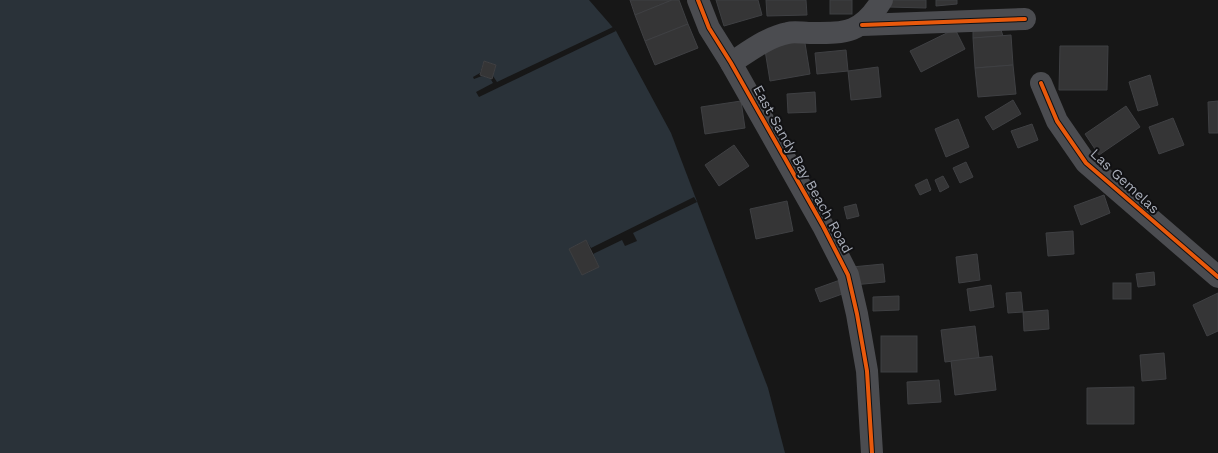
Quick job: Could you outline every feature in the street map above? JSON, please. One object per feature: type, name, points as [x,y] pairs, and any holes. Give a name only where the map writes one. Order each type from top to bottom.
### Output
[{"type":"street","name":"East Sandy Bay Beach Road","points":[[698,0],[709,28],[731,63],[823,226],[848,275],[858,314],[867,371],[872,453]]},
{"type":"street","points":[[731,63],[774,37],[788,32],[836,33],[851,31],[862,24],[874,12],[882,0]]},
{"type":"street","points":[[862,24],[1025,19]]},
{"type":"street","name":"Las Gemelas","points":[[1041,83],[1057,121],[1086,162],[1212,274],[1218,277]]},
{"type":"shaded area","points":[[0,0],[589,0],[616,31],[671,133],[768,388],[785,453],[0,453]]},
{"type":"pier","points":[[613,27],[616,31],[479,97],[476,92],[493,83],[490,78],[482,76],[474,79],[473,77],[480,73],[484,61],[496,65],[493,76],[497,82]]},
{"type":"pier","points":[[694,197],[697,202],[633,233],[637,241],[625,246],[622,240],[593,254],[599,267],[582,275],[569,249],[586,240],[591,248]]},
{"type":"building","points":[[630,0],[672,0],[635,15]]},
{"type":"building","points":[[672,0],[679,0],[688,24],[645,41],[635,15]]},
{"type":"building","points":[[716,0],[758,0],[762,15],[724,26]]},
{"type":"building","points":[[766,0],[806,0],[807,15],[767,16]]},
{"type":"building","points":[[830,0],[852,0],[852,14],[830,14]]},
{"type":"building","points":[[890,0],[926,0],[926,8],[888,7]]},
{"type":"building","points":[[936,0],[957,0],[957,4],[936,6]]},
{"type":"building","points":[[998,21],[1003,36],[973,38],[973,23]]},
{"type":"building","points":[[688,24],[698,48],[655,65],[645,41]]},
{"type":"building","points":[[955,29],[965,49],[921,72],[910,51]]},
{"type":"building","points":[[1011,35],[1013,65],[975,68],[973,38]]},
{"type":"building","points":[[804,37],[810,74],[770,81],[764,44]]},
{"type":"building","points":[[1060,46],[1108,46],[1107,90],[1059,90]]},
{"type":"building","points":[[846,50],[848,71],[817,74],[815,53]]},
{"type":"building","points":[[484,61],[496,65],[492,79],[480,75]]},
{"type":"building","points":[[1013,65],[1016,94],[978,97],[975,68]]},
{"type":"building","points":[[878,67],[881,97],[851,100],[848,71]]},
{"type":"building","points":[[1150,75],[1158,105],[1138,111],[1129,82]]},
{"type":"building","points":[[815,92],[816,112],[788,113],[787,94]]},
{"type":"building","points":[[1013,100],[1021,114],[993,130],[985,117]]},
{"type":"building","points":[[741,101],[745,128],[705,134],[701,107]]},
{"type":"building","points":[[1218,101],[1218,133],[1209,133],[1208,102]]},
{"type":"building","points":[[1126,106],[1140,127],[1099,155],[1085,134]]},
{"type":"building","points":[[1173,118],[1184,145],[1159,154],[1149,127]]},
{"type":"building","points":[[958,119],[969,147],[946,157],[935,129]]},
{"type":"building","points":[[1032,124],[1038,140],[1018,148],[1011,131]]},
{"type":"building","points":[[734,145],[749,166],[719,186],[705,165]]},
{"type":"building","points":[[966,162],[973,177],[960,183],[953,168]]},
{"type":"building","points":[[943,176],[949,187],[940,192],[935,180]]},
{"type":"building","points":[[927,179],[931,190],[920,195],[915,185]]},
{"type":"building","points":[[1104,195],[1110,213],[1081,225],[1074,206]]},
{"type":"building","points":[[787,201],[793,231],[756,239],[750,209]]},
{"type":"building","points":[[856,204],[859,216],[847,219],[844,207]]},
{"type":"building","points":[[1073,231],[1074,254],[1048,256],[1046,233]]},
{"type":"building","points":[[586,240],[599,267],[582,275],[569,249]]},
{"type":"building","points":[[977,254],[980,280],[959,283],[956,257]]},
{"type":"building","points":[[883,264],[885,282],[853,285],[852,267]]},
{"type":"building","points":[[1154,272],[1155,285],[1138,287],[1136,274]]},
{"type":"building","points":[[840,280],[845,293],[820,302],[815,289]]},
{"type":"building","points":[[1113,283],[1131,283],[1131,299],[1113,299]]},
{"type":"building","points":[[991,285],[994,307],[970,311],[967,289]]},
{"type":"building","points":[[1021,292],[1023,312],[1008,313],[1006,293]]},
{"type":"building","points":[[1218,293],[1218,331],[1207,336],[1193,305]]},
{"type":"building","points":[[899,296],[899,310],[873,311],[873,297]]},
{"type":"building","points":[[1048,310],[1049,329],[1024,331],[1023,312]]},
{"type":"building","points":[[975,326],[979,358],[945,362],[941,330]]},
{"type":"building","points":[[881,336],[917,336],[917,372],[881,372]]},
{"type":"building","points":[[1164,353],[1166,379],[1142,381],[1140,355]]},
{"type":"building","points":[[992,356],[996,390],[955,395],[951,361]]},
{"type":"building","points":[[939,380],[941,402],[908,404],[907,382]]},
{"type":"building","points":[[1134,387],[1134,424],[1087,424],[1087,388]]},
{"type":"cycle path","points":[[698,0],[709,28],[731,63],[823,226],[848,275],[857,314],[867,371],[872,453]]},
{"type":"cycle path","points":[[862,25],[1025,19]]},
{"type":"cycle path","points":[[1041,83],[1057,121],[1086,163],[1218,277]]}]
